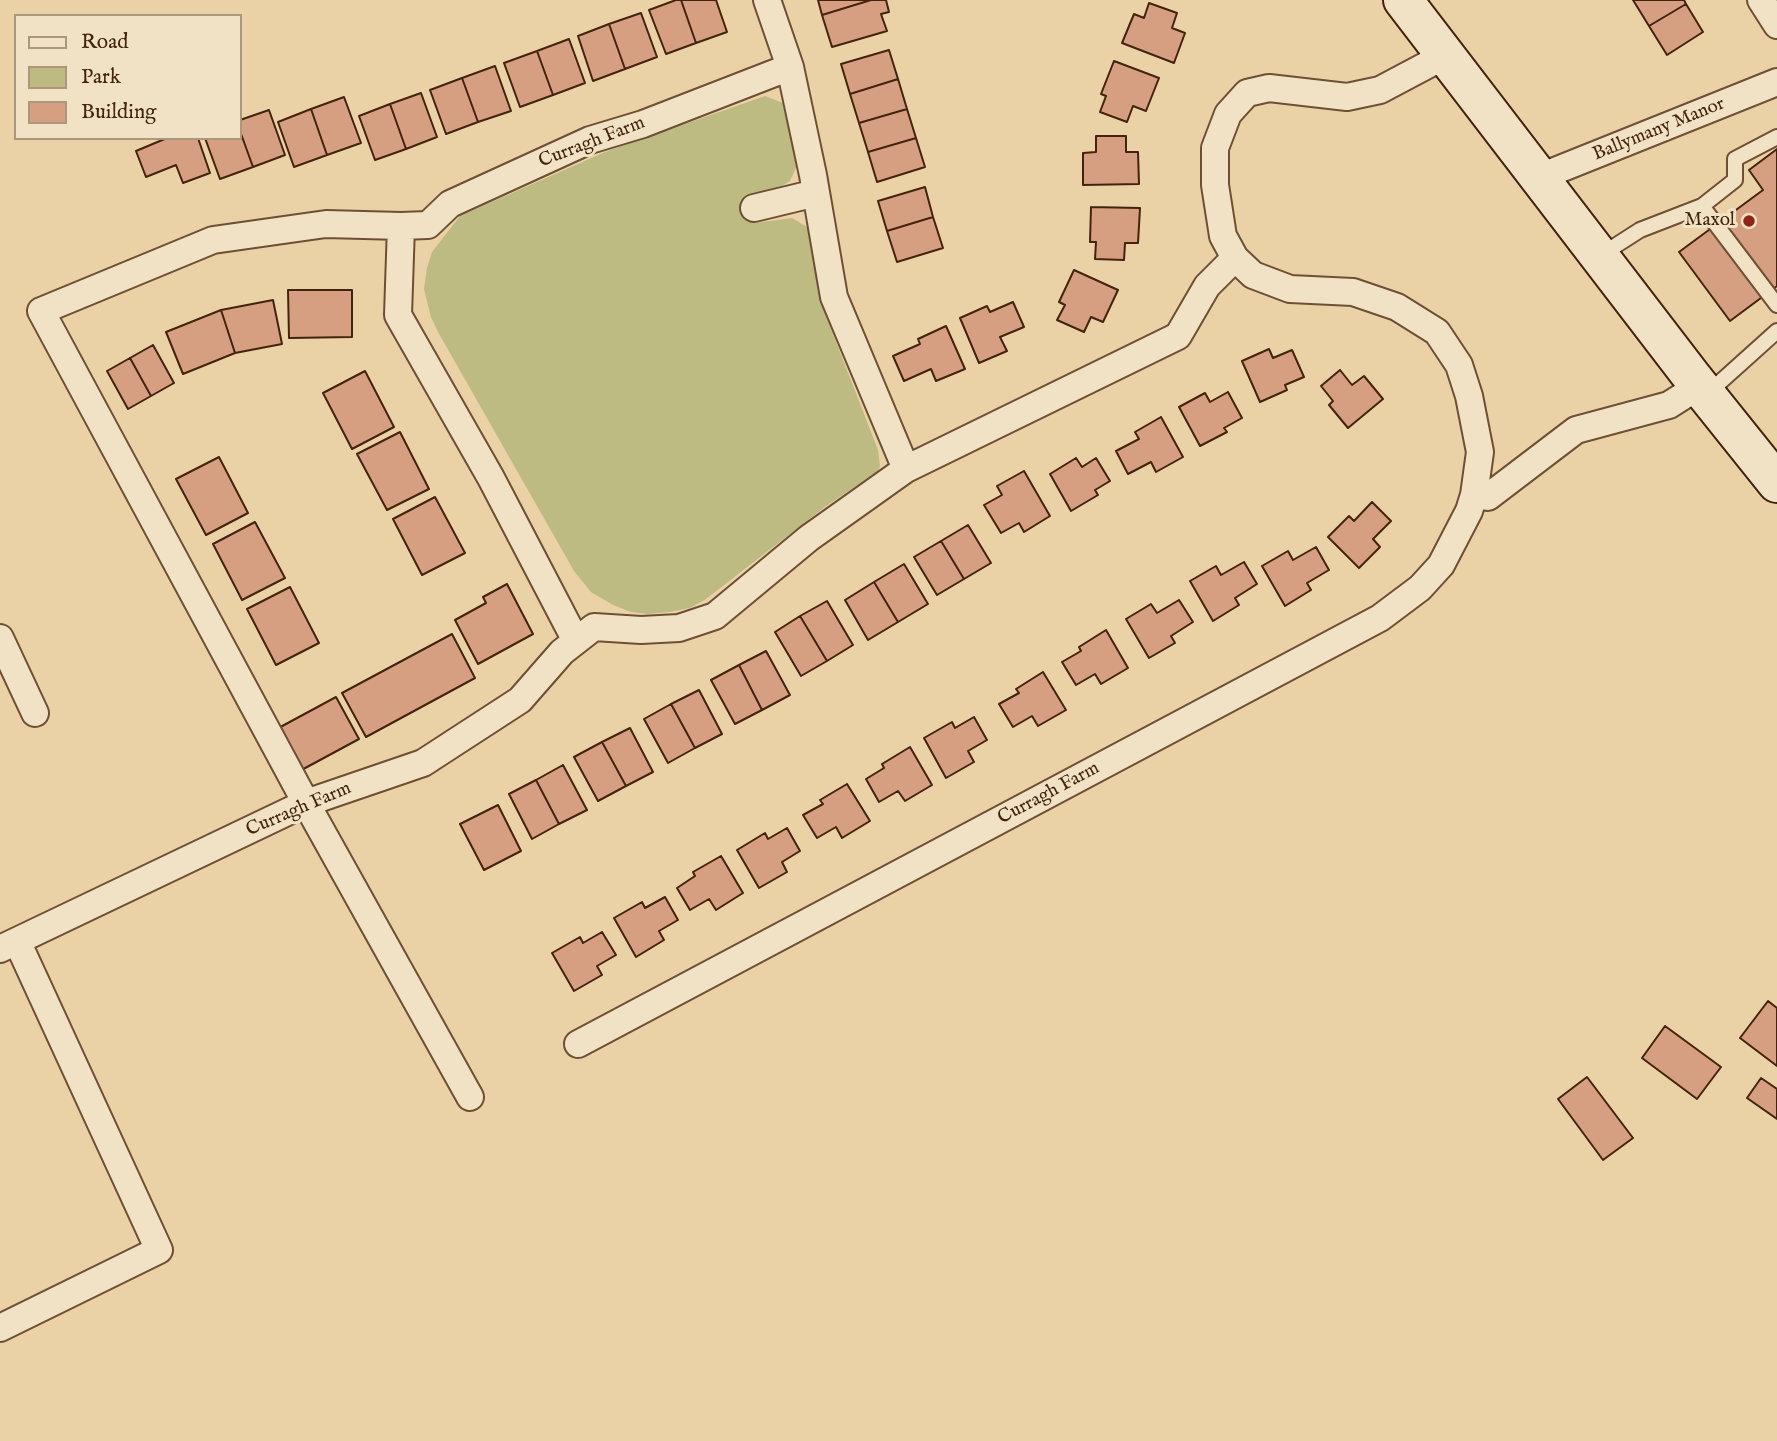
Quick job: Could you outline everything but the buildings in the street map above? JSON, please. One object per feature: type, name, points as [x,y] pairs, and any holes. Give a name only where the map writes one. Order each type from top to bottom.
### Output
[{"type":"main road","points":[[1403,0],[1702,390],[1777,483]]},
{"type":"street","points":[[767,0],[790,67],[834,297],[906,469]]},
{"type":"street","points":[[1761,0],[1777,25]]},
{"type":"street","points":[[1235,258],[1223,236],[1215,185],[1215,148],[1228,114],[1247,93],[1269,88],[1347,97],[1380,90],[1446,55]]},
{"type":"street","name":"Curragh Farm","points":[[306,803],[41,311],[213,240],[326,224],[428,225],[450,204],[590,140],[643,124],[790,67]]},
{"type":"street","name":"Ballymany Manor","points":[[1540,177],[1777,82]]},
{"type":"street","points":[[754,208],[816,193]]},
{"type":"street","points":[[401,226],[398,315],[485,466],[576,640]]},
{"type":"street","name":"Curragh Farm","points":[[8,945],[306,803],[423,763],[520,700],[562,652],[594,627],[641,630],[679,628],[715,616],[809,538],[906,469],[1178,336],[1207,286],[1235,258],[1253,275],[1290,289],[1353,292],[1397,307],[1437,332],[1459,365],[1469,396],[1480,452],[1469,512],[1441,565],[1420,588],[1380,618],[578,1044]]},
{"type":"street","points":[[1474,495],[1488,497],[1576,429],[1668,405],[1702,390]]},
{"type":"street","points":[[0,638],[35,713]]},
{"type":"street","points":[[306,803],[470,1097]]},
{"type":"street","points":[[0,1328],[159,1250],[8,945]]},
{"type":"lane","points":[[1600,256],[1640,230],[1702,205],[1735,180],[1735,159],[1777,137]]},
{"type":"lane","points":[[1702,205],[1777,305]]},
{"type":"lane","points":[[1702,390],[1774,339]]},
{"type":"green space","points":[[765,96],[783,103],[799,161],[790,181],[780,187],[749,194],[755,223],[792,218],[807,227],[812,237],[821,303],[878,450],[880,466],[878,471],[826,506],[706,599],[690,608],[669,612],[631,612],[591,592],[574,571],[438,332],[424,289],[427,268],[432,252],[460,216],[605,152]]},
{"type":"place","name":"Maxol","points":[[1749,221]]}]
